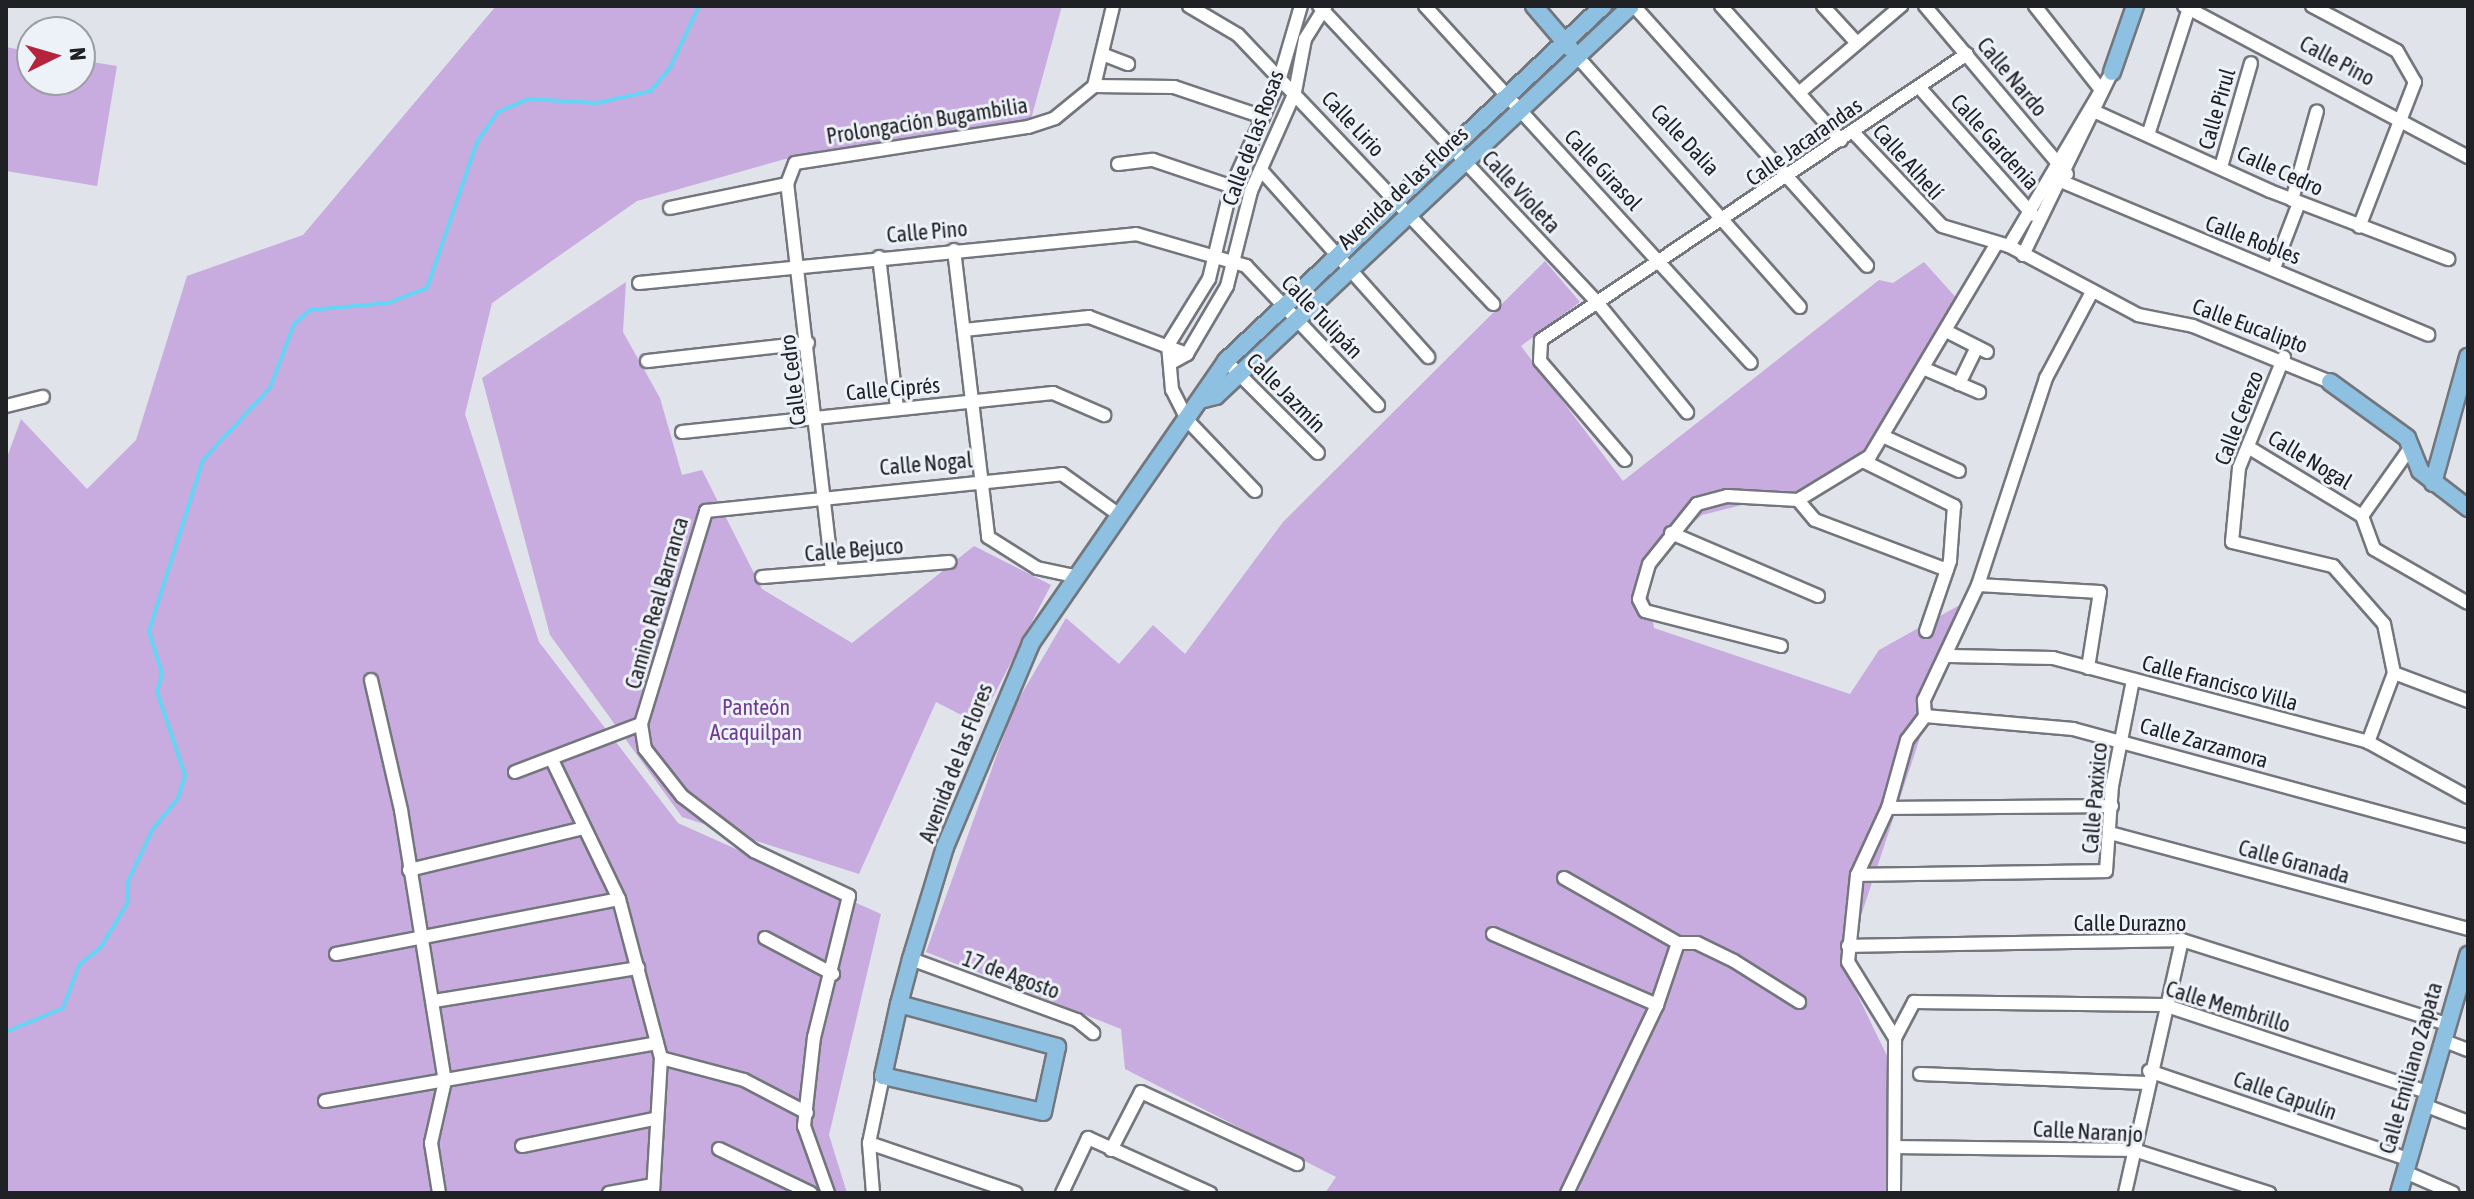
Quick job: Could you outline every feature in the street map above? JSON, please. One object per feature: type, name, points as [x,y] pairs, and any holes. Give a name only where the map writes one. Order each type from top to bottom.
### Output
[{"type":"main road","name":"Calle Dalia","points":[[1534,6],[1571,49]]},
{"type":"main road","name":"Avenida de las Flores","points":[[1204,399],[1205,384],[1226,361],[1289,313],[1346,259],[1407,213],[1519,109],[1603,6]]},
{"type":"main road","name":"Avenida de las Flores","points":[[1346,259],[1395,199],[1507,94],[1632,6]]},
{"type":"main road","points":[[2112,72],[2135,6]]},
{"type":"main road","name":"Avenida de las Flores","points":[[883,1076],[911,959],[1000,705],[1071,575],[1204,399],[1239,374],[1289,313]]},
{"type":"main road","points":[[2433,483],[2468,357]]},
{"type":"main road","name":"Calle Eucalipto","points":[[2330,382],[2407,438],[2408,451],[2433,483],[2468,508]]},
{"type":"main road","name":"Calle Emiliano Zapata","points":[[2399,1193],[2445,1032],[2465,974],[2468,955]]},
{"type":"main road","points":[[883,1076],[1043,1112],[1057,1047],[899,1004]]},
{"type":"street","points":[[1113,6],[1094,86],[1174,87],[1263,117]]},
{"type":"street","name":"Calle Lirio","points":[[1189,6],[1238,35],[1493,304]]},
{"type":"street","name":"Calle de las Rosas","points":[[1168,345],[1215,258],[1231,188],[1279,81],[1301,6]]},
{"type":"street","name":"Calle Girasol","points":[[1425,6],[1751,363]]},
{"type":"street","points":[[1632,6],[1791,176],[1867,266]]},
{"type":"street","name":"Calle Alhelí","points":[[1721,6],[1841,140]]},
{"type":"street","points":[[1823,6],[1856,42]]},
{"type":"street","points":[[1800,92],[1901,6]]},
{"type":"street","name":"Calle Nardo","points":[[1925,6],[2056,161],[2065,178]]},
{"type":"street","points":[[2023,255],[2098,113],[2102,91],[2035,6]]},
{"type":"street","points":[[2312,6],[2397,51],[2415,82],[2359,227]]},
{"type":"street","name":"Calle de las Rosas","points":[[1187,354],[1234,260],[1251,191],[1295,92],[1305,39],[1323,7]]},
{"type":"street","name":"Calle Violeta","points":[[1323,7],[1596,301],[1687,412]]},
{"type":"street","points":[[2148,135],[2187,7]]},
{"type":"street","name":"Calle Pino","points":[[2187,7],[2403,119],[2468,157]]},
{"type":"street","name":"Calle Dalia","points":[[1571,49],[1728,219],[1800,307]]},
{"type":"street","points":[[1102,54],[1128,64]]},
{"type":"street","name":"Calle Jacarandas","points":[[1625,460],[1540,361],[1541,340],[1659,260],[1728,219],[1967,54]]},
{"type":"street","name":"Calle Pirul","points":[[2221,167],[2251,63]]},
{"type":"street","points":[[1781,646],[1682,626],[1645,611],[1639,599],[1649,564],[1697,504],[1727,496],[1798,500],[1863,461],[1887,438],[1946,331],[2002,245],[2029,211],[2056,161],[2112,72]]},
{"type":"street","name":"Prolongación Bugambilia","points":[[787,184],[795,163],[1028,127],[1055,118],[1094,86]]},
{"type":"street","name":"Calle Gardenia","points":[[1919,87],[2040,223]]},
{"type":"street","points":[[2274,268],[2296,201],[2317,111]]},
{"type":"street","name":"Calle Cedro","points":[[2098,113],[2296,201],[2448,259]]},
{"type":"street","name":"Calle Alhelí","points":[[1853,132],[1932,220]]},
{"type":"street","points":[[1118,164],[1153,160],[1231,188],[1251,191]]},
{"type":"street","points":[[1261,170],[1346,259],[1428,357]]},
{"type":"street","name":"Calle Robles","points":[[2065,178],[2428,335]]},
{"type":"street","points":[[670,208],[787,184]]},
{"type":"street","name":"Calle Cedro","points":[[787,184],[801,265],[832,571]]},
{"type":"street","name":"Calle Eucalipto","points":[[1932,220],[2002,245],[2138,315],[2284,357],[2330,382]]},
{"type":"street","name":"Calle Pino","points":[[639,283],[1119,232],[1215,258],[1234,260]]},
{"type":"street","points":[[954,250],[988,537],[1037,568],[1071,575]]},
{"type":"street","points":[[879,257],[897,409]]},
{"type":"street","name":"Calle Tulipán","points":[[1234,260],[1378,405]]},
{"type":"street","points":[[1894,1193],[1898,1147],[1895,1038],[1848,962],[1857,875],[1888,808],[1907,740],[1925,716],[1924,700],[1949,656],[1978,585],[2046,378],[2092,292]]},
{"type":"street","points":[[964,330],[1089,317],[1187,354]]},
{"type":"street","points":[[1946,331],[1982,349],[1959,384]]},
{"type":"street","points":[[647,361],[808,343]]},
{"type":"street","points":[[1168,345],[1172,390],[1188,421],[1255,491]]},
{"type":"street","points":[[1171,363],[1187,354]]},
{"type":"street","name":"Calle Cerezo","points":[[2284,357],[2248,447],[2232,500],[2232,542],[2333,566],[2384,624],[2394,673]]},
{"type":"street","name":"Calle Jazmín","points":[[1226,361],[1318,453]]},
{"type":"street","points":[[1925,369],[1979,392]]},
{"type":"street","name":"Calle Ciprés","points":[[682,432],[1053,393],[1104,415]]},
{"type":"street","points":[[6,406],[43,397]]},
{"type":"street","points":[[1887,438],[1959,471]]},
{"type":"street","name":"Calle Nogal","points":[[2248,447],[2362,516],[2374,549],[2468,603]]},
{"type":"street","points":[[2362,516],[2408,451]]},
{"type":"street","points":[[1863,461],[1951,499],[1947,570],[1926,631]]},
{"type":"street","name":"Calle Nogal","points":[[724,504],[1062,474],[1118,514]]},
{"type":"street","points":[[1798,500],[1815,520],[1947,570]]},
{"type":"street","name":"Camino Real Barranca","points":[[641,724],[670,647],[699,520],[724,504]]},
{"type":"street","points":[[1671,533],[1818,596]]},
{"type":"street","name":"Calle Bejuco","points":[[762,577],[949,562]]},
{"type":"street","points":[[1978,585],[2100,592],[2088,668]]},
{"type":"street","name":"Calle Francisco Villa","points":[[1949,656],[2053,658],[2368,742],[2468,797]]},
{"type":"street","points":[[2368,742],[2394,673],[2468,701]]},
{"type":"street","points":[[371,680],[434,1001],[445,1081],[431,1143],[439,1193]]},
{"type":"street","name":"Calle Paxixico","points":[[1857,875],[2106,871],[2118,739],[2133,680]]},
{"type":"street","name":"Calle Zarzamora","points":[[1925,716],[2118,739],[2468,836]]},
{"type":"street","points":[[515,772],[553,762],[641,724],[645,749],[682,796],[754,851],[849,896],[833,974],[814,1037],[804,1126],[828,1193]]},
{"type":"street","points":[[553,762],[619,899],[661,1058],[653,1119],[653,1189],[609,1193]]},
{"type":"street","points":[[1888,808],[2112,806]]},
{"type":"street","points":[[409,870],[584,828]]},
{"type":"street","name":"Calle Granada","points":[[2110,833],[2468,929]]},
{"type":"street","points":[[1564,878],[1678,943],[1697,943],[1734,961],[1799,1002]]},
{"type":"street","points":[[336,954],[422,940],[619,899]]},
{"type":"street","points":[[1493,934],[1657,1005]]},
{"type":"street","points":[[765,938],[833,974]]},
{"type":"street","points":[[2125,1193],[2164,1005],[2182,940]]},
{"type":"street","name":"Calle Durazno","points":[[1848,946],[2182,940],[2445,1032],[2468,1050]]},
{"type":"street","points":[[1567,1193],[1657,1005],[1678,943]]},
{"type":"street","name":"17 de Agosto","points":[[911,959],[1077,1020],[1093,1033]]},
{"type":"street","points":[[434,1001],[638,968]]},
{"type":"street","name":"Calle Membrillo","points":[[1895,1038],[1914,1002],[2164,1005],[2426,1098],[2468,1122]]},
{"type":"street","points":[[325,1101],[657,1043]]},
{"type":"street","points":[[661,1058],[744,1080],[807,1113]]},
{"type":"street","name":"Calle Capulín","points":[[1920,1074],[2148,1077],[2406,1165],[2453,1193]]},
{"type":"street","name":"Avenida de las Flores","points":[[873,1193],[869,1143],[883,1076]]},
{"type":"street","points":[[1111,1150],[1141,1092],[1297,1164]]},
{"type":"street","points":[[522,1146],[653,1119]]},
{"type":"street","points":[[1062,1193],[1088,1138],[1210,1193]]},
{"type":"street","points":[[869,1143],[1016,1193]]},
{"type":"street","name":"Calle Naranjo","points":[[1898,1147],[2134,1150],[2269,1193]]},
{"type":"street","points":[[719,1149],[811,1193]]},
{"type":"green space","points":[[496,6],[1062,6],[1031,119],[785,159],[637,201],[492,303],[465,414],[539,642],[678,823],[881,914],[829,1135],[847,1193],[6,1193],[6,460],[21,419],[87,489],[136,440],[187,276],[303,235]]},
{"type":"green space","points":[[6,47],[16,49],[16,96],[96,96],[96,63],[117,66],[97,186],[6,171]]},
{"type":"green space","points":[[1545,261],[1580,302],[1521,346],[1623,481],[1879,280],[1893,283],[1924,262],[1960,302],[1888,429],[1822,485],[1702,515],[1644,566],[1654,628],[1850,694],[1879,650],[1965,602],[1844,967],[1890,1062],[1897,1193],[1325,1193],[1336,1177],[1125,1069],[1121,1029],[926,952],[1014,707],[1066,618],[1119,664],[1153,625],[1185,654],[1283,522]]},
{"type":"green space","name":"Panteón Acaquilpan","points":[[626,282],[623,332],[660,398],[682,475],[702,470],[762,589],[852,643],[974,546],[1051,585],[979,724],[936,702],[859,874],[682,817],[550,635],[482,378]]},
{"type":"waterway","points":[[6,1032],[63,1008],[79,965],[101,947],[128,902],[128,881],[153,829],[178,798],[185,775],[157,692],[162,674],[149,631],[203,460],[270,388],[294,324],[310,310],[388,303],[427,288],[477,142],[498,112],[528,99],[597,103],[651,91],[671,66],[699,6]]}]
